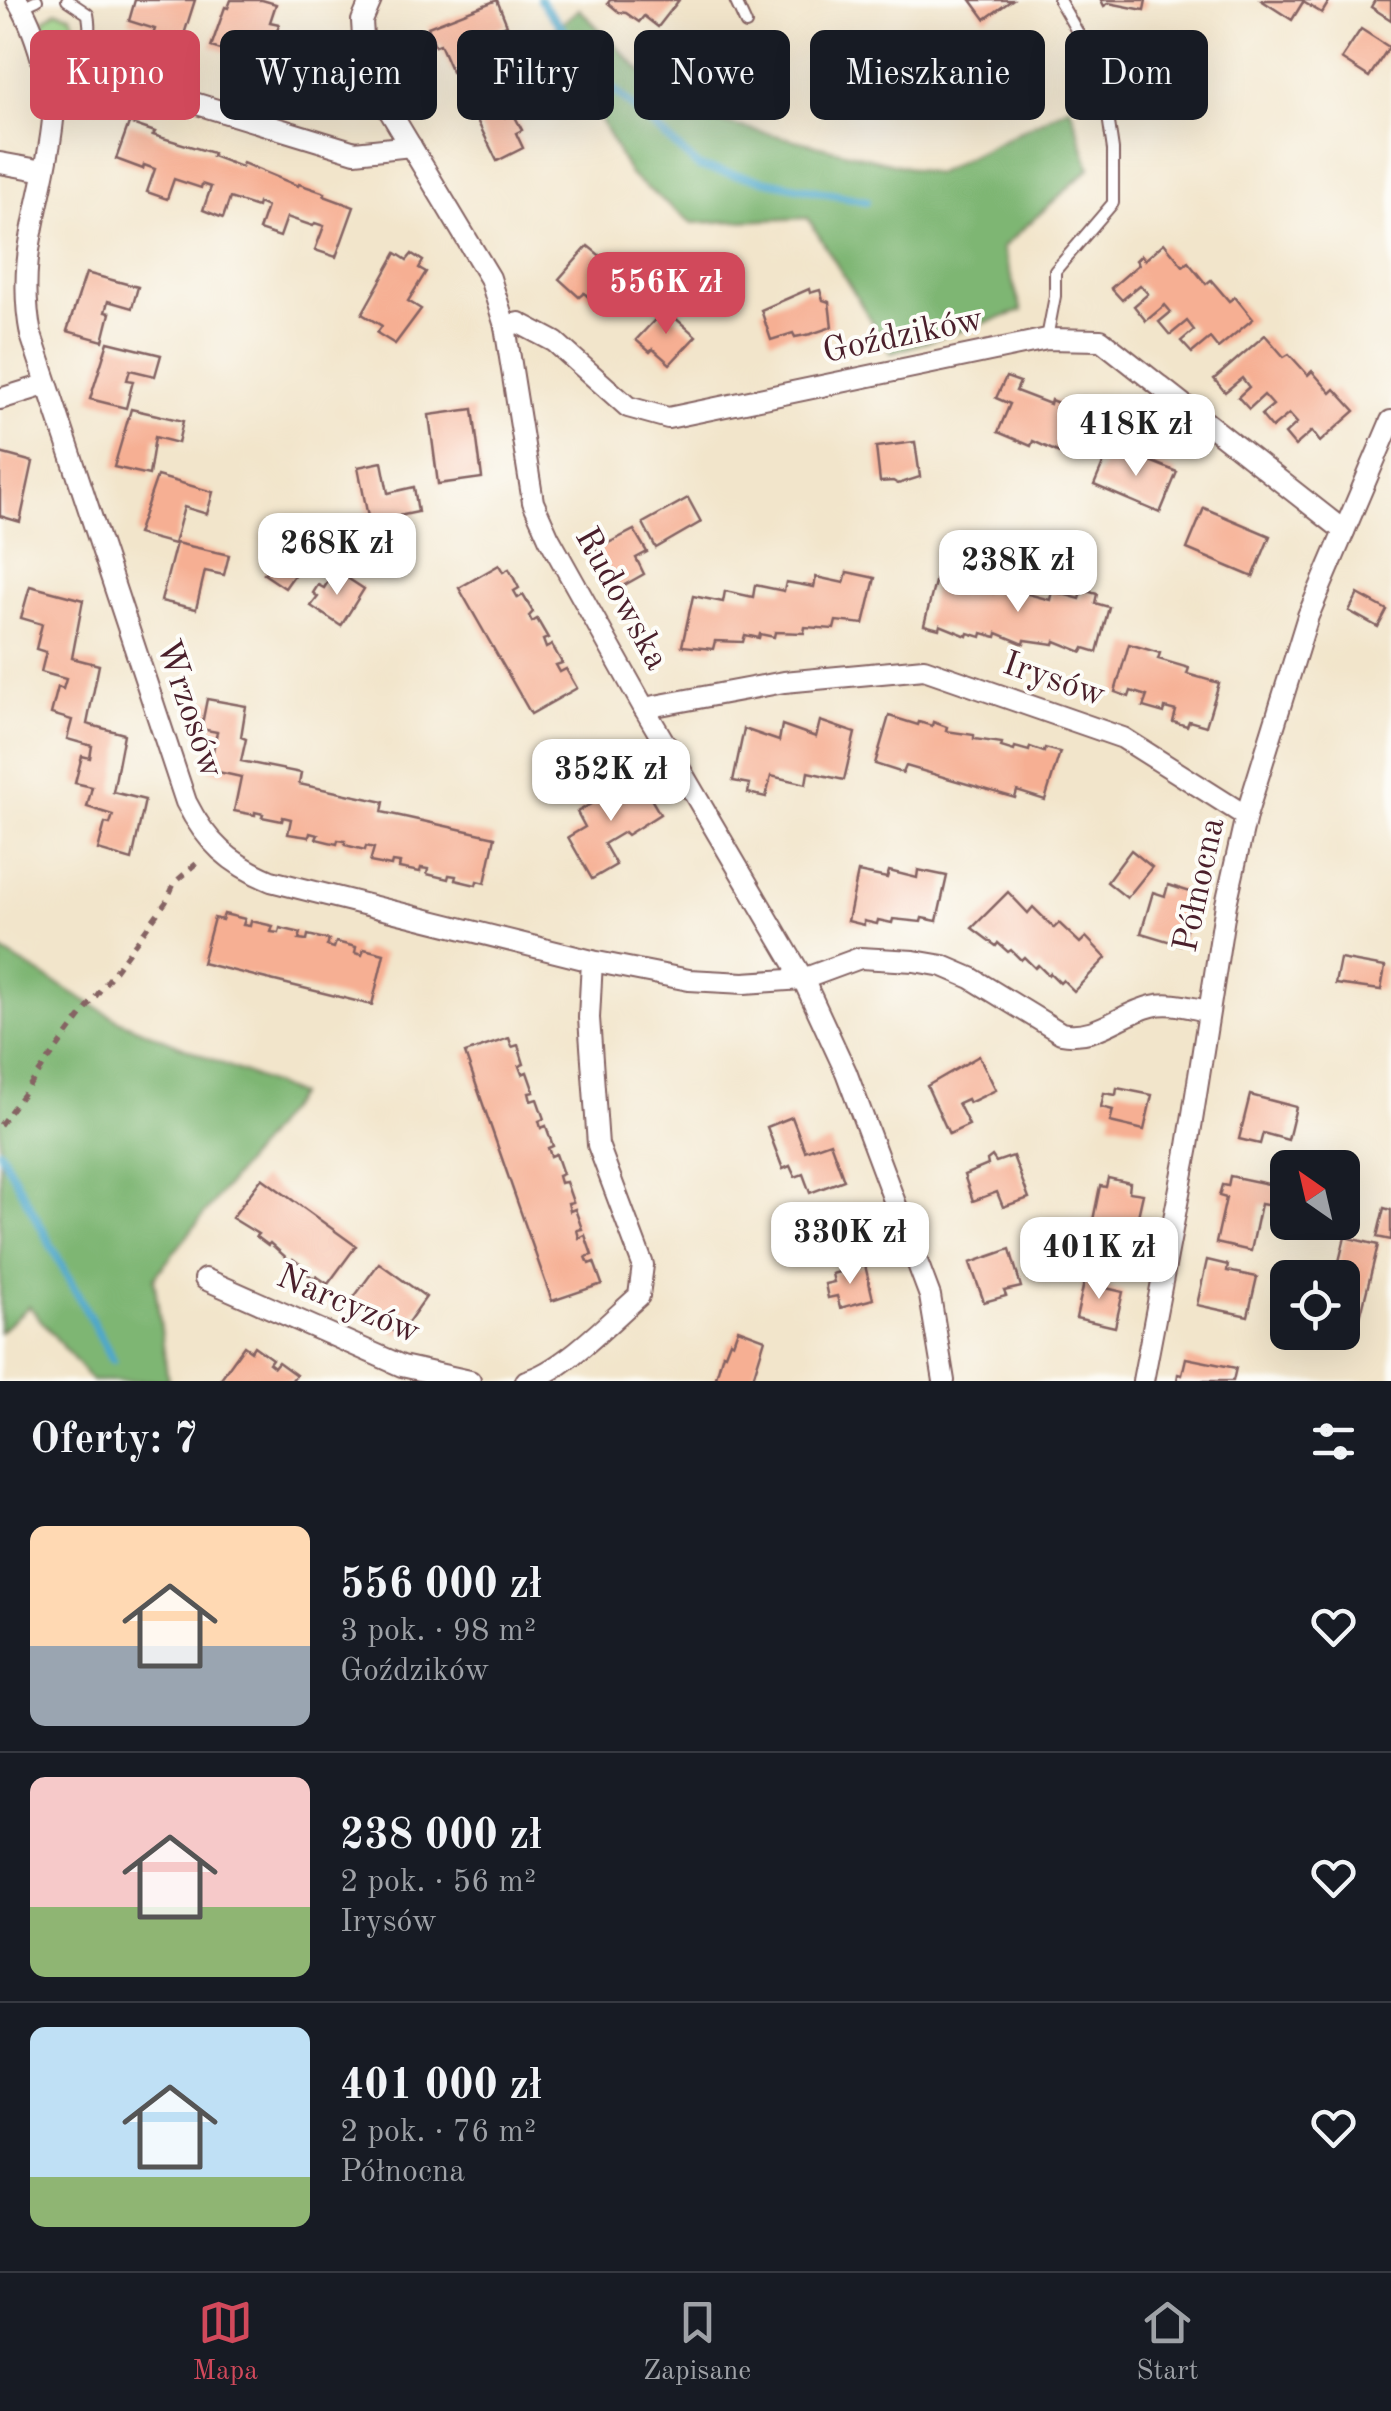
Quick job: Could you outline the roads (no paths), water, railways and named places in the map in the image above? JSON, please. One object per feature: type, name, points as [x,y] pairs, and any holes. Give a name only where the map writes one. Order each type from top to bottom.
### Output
[{"type":"street","name":"Rudowska","points":[[371,0],[362,21],[364,53],[377,90],[490,278],[506,326],[534,502],[548,538],[803,979],[846,1072],[925,1280],[944,1381]]},
{"type":"street","name":"Wrzosów","points":[[25,2],[33,30]]},
{"type":"street","points":[[200,105],[355,152],[411,146]]},
{"type":"street","name":"Wrzosów","points":[[52,120],[27,253],[24,301],[45,385],[186,802],[216,849],[234,864],[271,881],[592,961],[689,980],[744,983],[803,979],[860,958],[914,961],[943,966],[971,978],[1061,1032],[1077,1036],[1095,1032],[1150,1006],[1171,1004],[1208,1012]]},
{"type":"street","points":[[0,163],[44,171]]},
{"type":"street","name":"Goździków","points":[[506,326],[519,323],[555,342],[628,407],[668,418],[1047,339],[1101,340],[1344,531]]},
{"type":"street","points":[[0,399],[45,385]]},
{"type":"street","name":"Północna","points":[[1143,1381],[1188,1146],[1226,904],[1246,816],[1308,616],[1391,422]]},
{"type":"street","name":"Irysów","points":[[644,708],[784,682],[924,669],[1123,738],[1246,816]]},
{"type":"street","points":[[526,1381],[537,1378],[573,1352],[639,1296],[643,1265],[598,1145],[589,1018],[592,961]]},
{"type":"street","name":"Narcyzów","points":[[205,1279],[402,1366],[470,1381]]},
{"type":"lane","points":[[68,0],[82,7],[90,23],[88,30]]},
{"type":"lane","points":[[735,0],[746,24]]},
{"type":"lane","points":[[1047,339],[1055,296],[1054,271],[1113,203],[1114,150],[1102,74],[1059,0]]},
{"type":"waterway","points":[[540,0],[602,79],[699,167],[866,201]]},
{"type":"waterway","points":[[0,1151],[113,1360]]}]
